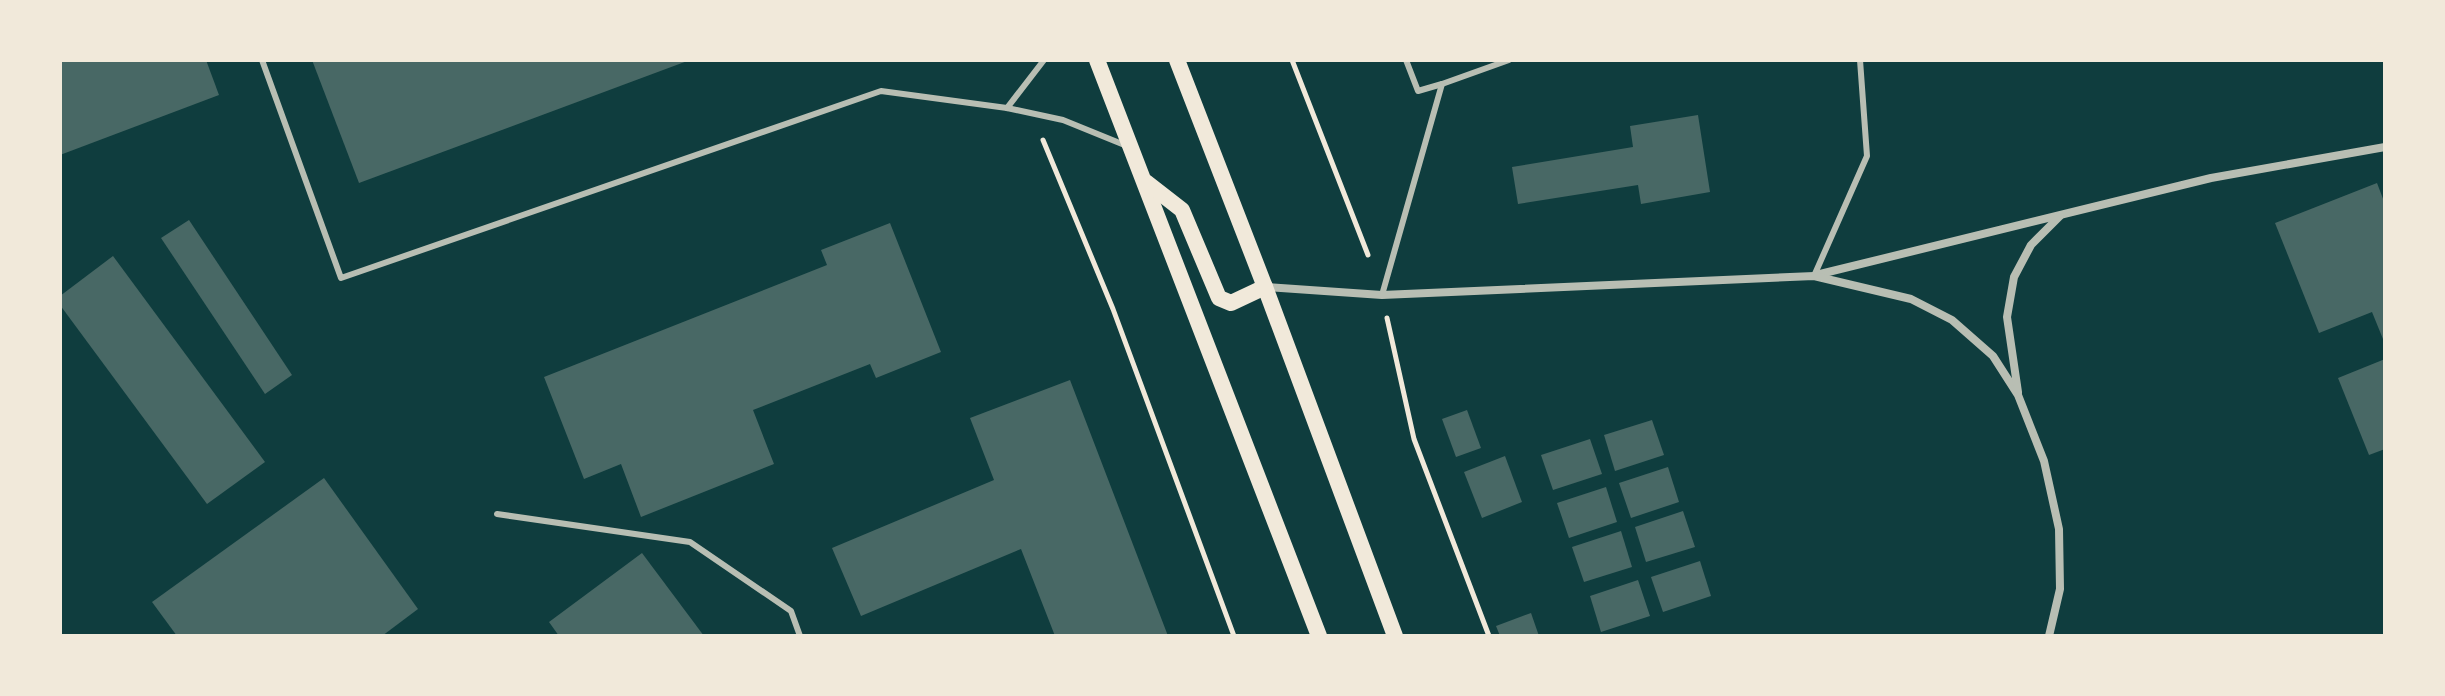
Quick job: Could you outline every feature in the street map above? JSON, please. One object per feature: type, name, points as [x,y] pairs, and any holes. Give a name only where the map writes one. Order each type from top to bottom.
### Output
[{"type":"main road","points":[[1097,60],[1319,636]]},
{"type":"main road","points":[[1177,60],[1395,636]]},
{"type":"main road","points":[[1145,181],[1182,210],[1219,298],[1231,303],[1265,287]]},
{"type":"street","points":[[1265,287],[1382,295],[1814,276],[2211,178],[2385,147]]},
{"type":"street","points":[[2018,395],[2007,317],[2014,277],[2031,245],[2060,215]]},
{"type":"street","points":[[1814,276],[1911,299],[1952,320],[1993,356],[2018,395],[2044,461],[2059,529],[2060,589],[2049,636]]},
{"type":"lane","points":[[262,60],[341,278],[881,91],[1007,108],[1063,120],[1131,148]]},
{"type":"lane","points":[[1007,108],[1044,60]]},
{"type":"lane","points":[[1406,60],[1418,91],[1509,60]]},
{"type":"lane","points":[[1814,276],[1867,156],[1860,60]]},
{"type":"lane","points":[[1382,295],[1442,84]]},
{"type":"lane","points":[[497,514],[690,542],[791,611],[800,636]]},
{"type":"path","points":[[1292,60],[1350,204],[1382,295],[1414,439],[1489,636]]},
{"type":"path","points":[[1036,114],[1040,132],[1113,309],[1234,636]]},
{"type":"building","points":[[60,60],[206,60],[219,95],[60,155]]},
{"type":"building","points":[[312,60],[690,60],[359,183]]},
{"type":"building","points":[[1698,115],[1710,192],[1641,204],[1638,185],[1518,204],[1512,167],[1633,147],[1630,126]]},
{"type":"building","points":[[2377,183],[2385,204],[2385,344],[2372,312],[2319,333],[2275,223]]},
{"type":"building","points":[[189,220],[292,375],[265,394],[161,238]]},
{"type":"building","points":[[890,223],[941,352],[876,378],[870,364],[753,410],[774,464],[641,517],[621,464],[584,479],[544,377],[827,265],[821,250]]},
{"type":"building","points":[[113,256],[265,462],[207,504],[60,305],[60,296]]},
{"type":"building","points":[[2385,359],[2385,449],[2369,455],[2338,378]]},
{"type":"building","points":[[1070,380],[1168,636],[1055,636],[1021,549],[861,616],[832,548],[994,480],[970,418]]},
{"type":"building","points":[[1467,410],[1481,448],[1456,457],[1442,419]]},
{"type":"building","points":[[1652,420],[1664,455],[1615,471],[1604,435]]},
{"type":"building","points":[[1590,439],[1602,474],[1553,490],[1541,455]]},
{"type":"building","points":[[1505,456],[1522,502],[1482,518],[1464,472]]},
{"type":"building","points":[[1668,467],[1679,502],[1631,518],[1619,483]]},
{"type":"building","points":[[324,478],[418,609],[382,636],[177,636],[152,602]]},
{"type":"building","points":[[1606,487],[1617,522],[1569,538],[1557,503]]},
{"type":"building","points":[[1683,511],[1695,547],[1646,562],[1635,527]]},
{"type":"building","points":[[1621,531],[1632,567],[1584,582],[1572,547]]},
{"type":"building","points":[[642,553],[704,636],[559,636],[549,622]]},
{"type":"building","points":[[1700,561],[1711,596],[1663,612],[1651,577]]},
{"type":"building","points":[[1638,580],[1650,616],[1601,632],[1590,596]]},
{"type":"building","points":[[1531,613],[1539,636],[1500,636],[1496,626]]}]
